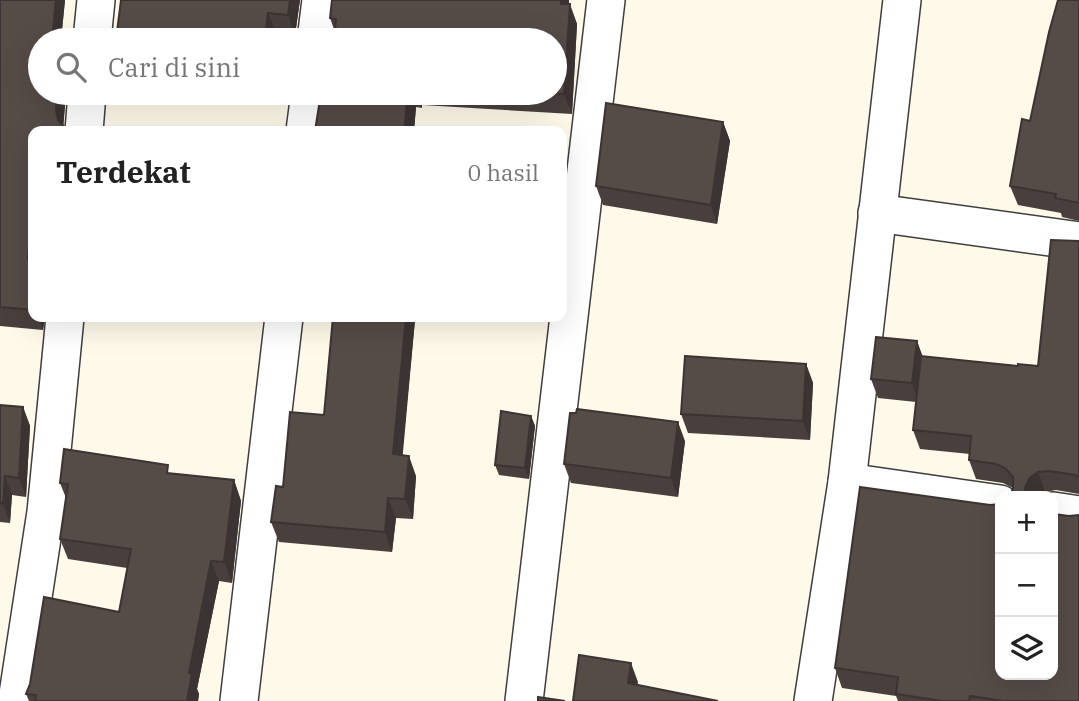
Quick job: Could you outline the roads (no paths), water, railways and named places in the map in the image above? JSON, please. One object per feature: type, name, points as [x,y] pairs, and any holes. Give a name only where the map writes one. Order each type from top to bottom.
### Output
[{"type":"street","points":[[93,28],[96,0]]},
{"type":"street","points":[[318,28],[321,0]]},
{"type":"street","points":[[524,701],[606,0]]},
{"type":"street","points":[[813,701],[847,482],[902,0]]},
{"type":"street","points":[[84,126],[86,105]]},
{"type":"street","points":[[307,126],[309,105]]},
{"type":"street","points":[[877,213],[1079,241]]},
{"type":"street","points":[[16,701],[46,512],[65,322]]},
{"type":"street","points":[[239,701],[283,322]]},
{"type":"street","points":[[847,482],[995,503]]},
{"type":"street","points":[[1058,512],[1079,515]]}]
